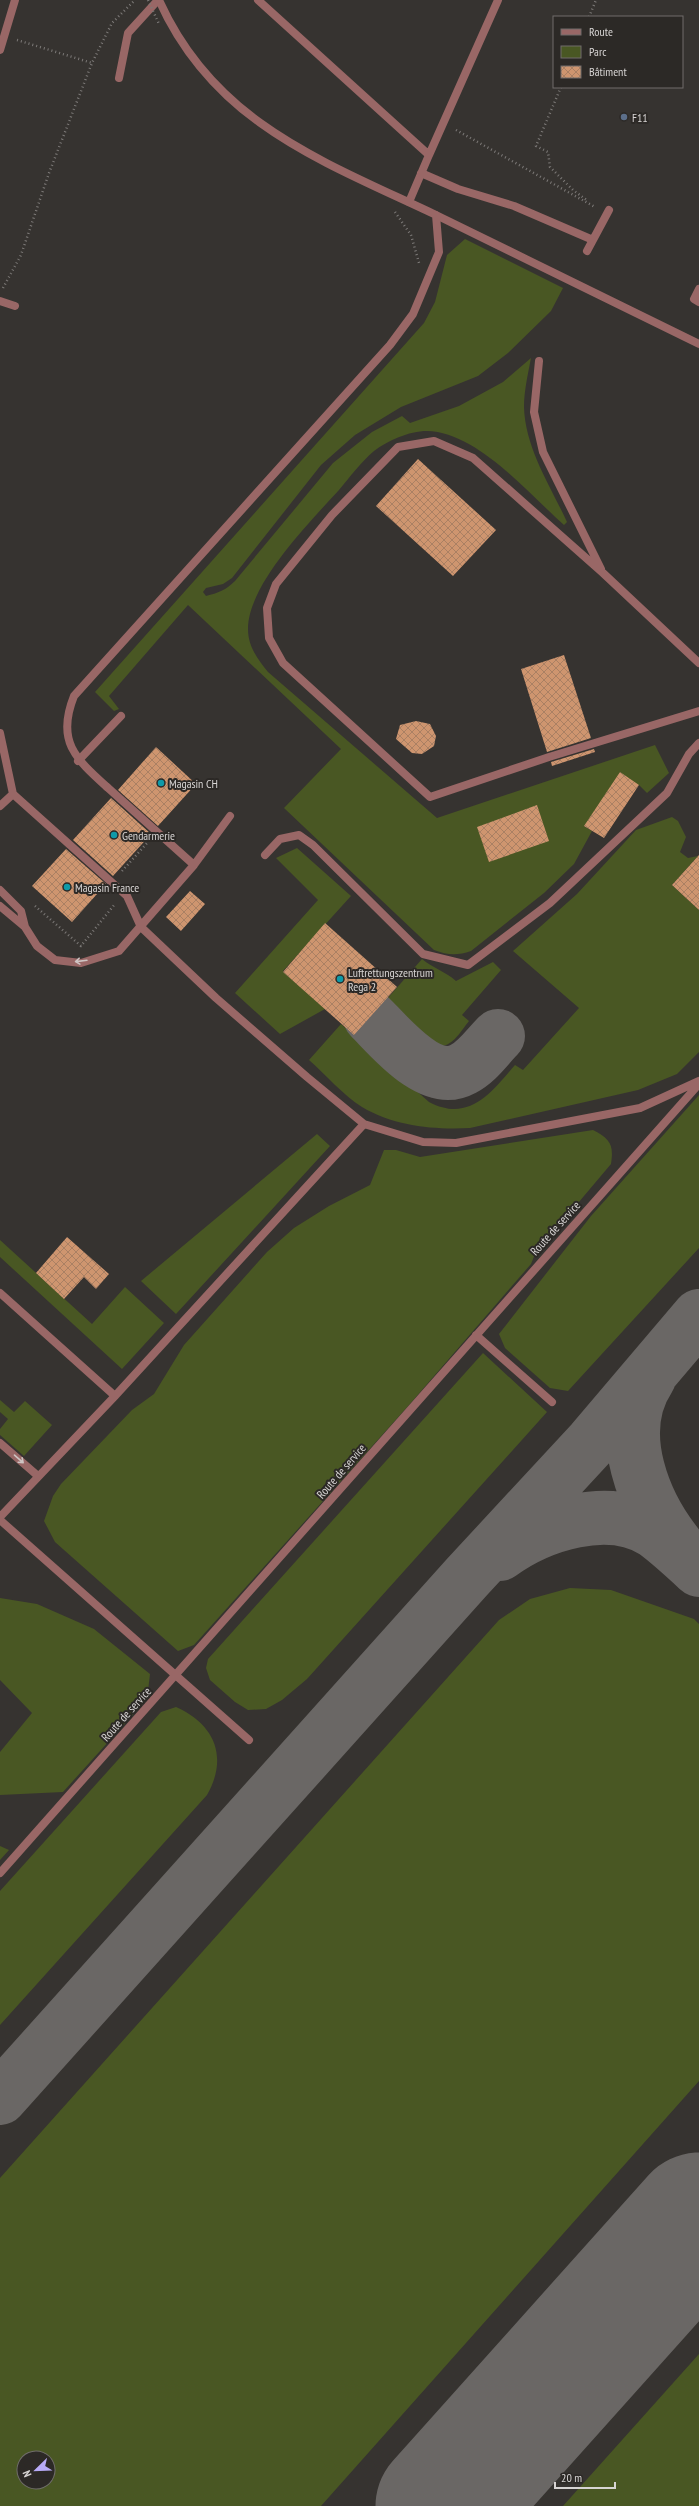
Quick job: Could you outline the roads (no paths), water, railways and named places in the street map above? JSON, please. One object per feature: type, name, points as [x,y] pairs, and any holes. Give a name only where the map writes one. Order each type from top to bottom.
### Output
[{"type":"street","points":[[0,50],[15,0]]},
{"type":"street","points":[[119,78],[128,33],[159,0],[167,18],[183,44],[220,90],[266,130],[310,156],[436,215],[699,344]]},
{"type":"street","points":[[258,0],[429,155]]},
{"type":"street","points":[[409,202],[498,0]]},
{"type":"street","points":[[421,173],[458,189],[514,206],[593,240]]},
{"type":"street","points":[[587,251],[609,210]]},
{"type":"street","points":[[194,865],[78,761],[67,736],[66,715],[74,696],[390,345],[413,314],[440,252],[436,215]]},
{"type":"street","points":[[699,290],[694,299],[699,302]]},
{"type":"street","points":[[0,301],[15,306]]},
{"type":"street","points":[[539,361],[534,412],[543,452],[603,573]]},
{"type":"street","points":[[699,663],[603,573],[473,458],[434,441],[398,447],[332,515],[276,584],[267,608],[269,638],[283,663],[430,797],[549,757],[699,712]]},
{"type":"street","points":[[78,761],[121,716]]},
{"type":"street","points":[[0,733],[13,794],[126,896],[141,927],[261,1039],[364,1124],[423,1142],[456,1143],[640,1108],[699,1083]]},
{"type":"street","points":[[265,855],[280,840],[299,835],[313,845],[423,954],[468,965],[550,903],[667,793],[689,754],[699,743]]},
{"type":"street","points":[[0,806],[13,794]]},
{"type":"street","points":[[0,906],[25,927],[37,946],[55,960],[81,963],[118,951],[141,927],[194,865],[230,816]]},
{"type":"street","points":[[0,890],[21,911],[25,927]]},
{"type":"street","name":"Route de service","points":[[0,1873],[176,1676],[476,1334],[699,1083]]},
{"type":"street","points":[[249,1740],[0,1519],[38,1476],[116,1396],[364,1124]]},
{"type":"street","points":[[0,1293],[116,1396]]},
{"type":"street","points":[[476,1334],[552,1402]]},
{"type":"street","points":[[0,1443],[38,1476]]},
{"type":"place","name":"F11","points":[[624,117]]},
{"type":"place","name":"Magasin CH","points":[[161,783]]},
{"type":"place","name":"Gendarmerie","points":[[114,835]]},
{"type":"place","name":"Magasin France","points":[[67,887]]},
{"type":"place","name":"Luftrettungszentrum Rega 2","points":[[340,979]]}]
